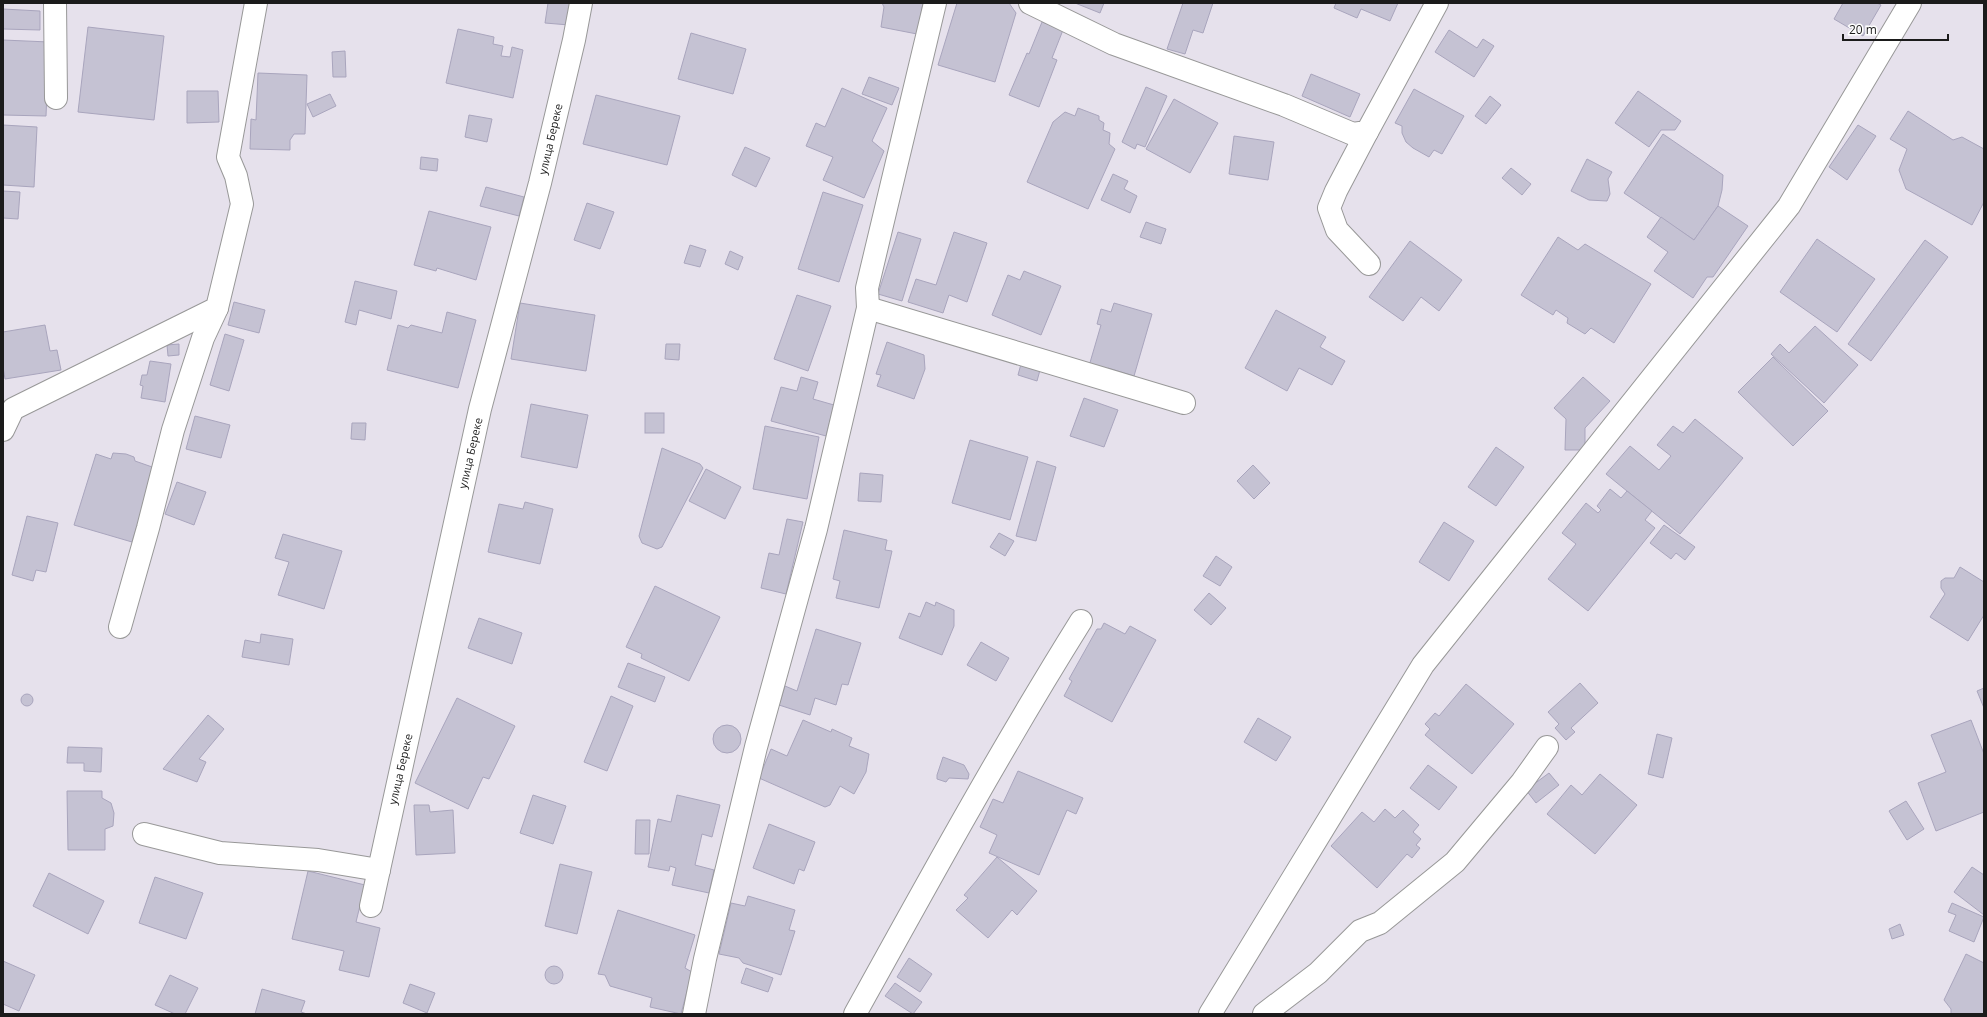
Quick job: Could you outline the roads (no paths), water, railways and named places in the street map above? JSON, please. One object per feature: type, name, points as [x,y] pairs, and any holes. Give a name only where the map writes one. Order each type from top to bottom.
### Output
[{"type":"street","points":[[54,3],[56,98]]},
{"type":"street","points":[[120,627],[148,528],[173,430],[204,338],[217,308],[242,204],[236,176],[228,157],[256,3]]},
{"type":"street","name":"улица Береке","points":[[371,906],[480,409],[540,183],[574,40],[580,3]]},
{"type":"street","points":[[694,1014],[705,959],[756,747],[816,529],[868,308],[867,288],[935,3]]},
{"type":"street","points":[[1030,3],[1114,44],[1358,132]]},
{"type":"street","points":[[1369,264],[1337,230],[1329,208],[1352,160],[1354,144],[1358,132],[1437,3]]},
{"type":"street","points":[[1210,1014],[1423,665],[1789,206],[1910,3]]},
{"type":"street","points":[[3,430],[13,409],[217,308]]},
{"type":"street","points":[[868,308],[1184,404]]},
{"type":"street","points":[[855,1014],[964,817],[1081,621]]},
{"type":"street","points":[[1264,1014],[1318,973],[1360,932],[1380,923],[1455,862],[1522,782],[1547,747]]},
{"type":"street","points":[[144,834],[220,853],[318,860],[378,870]]}]
